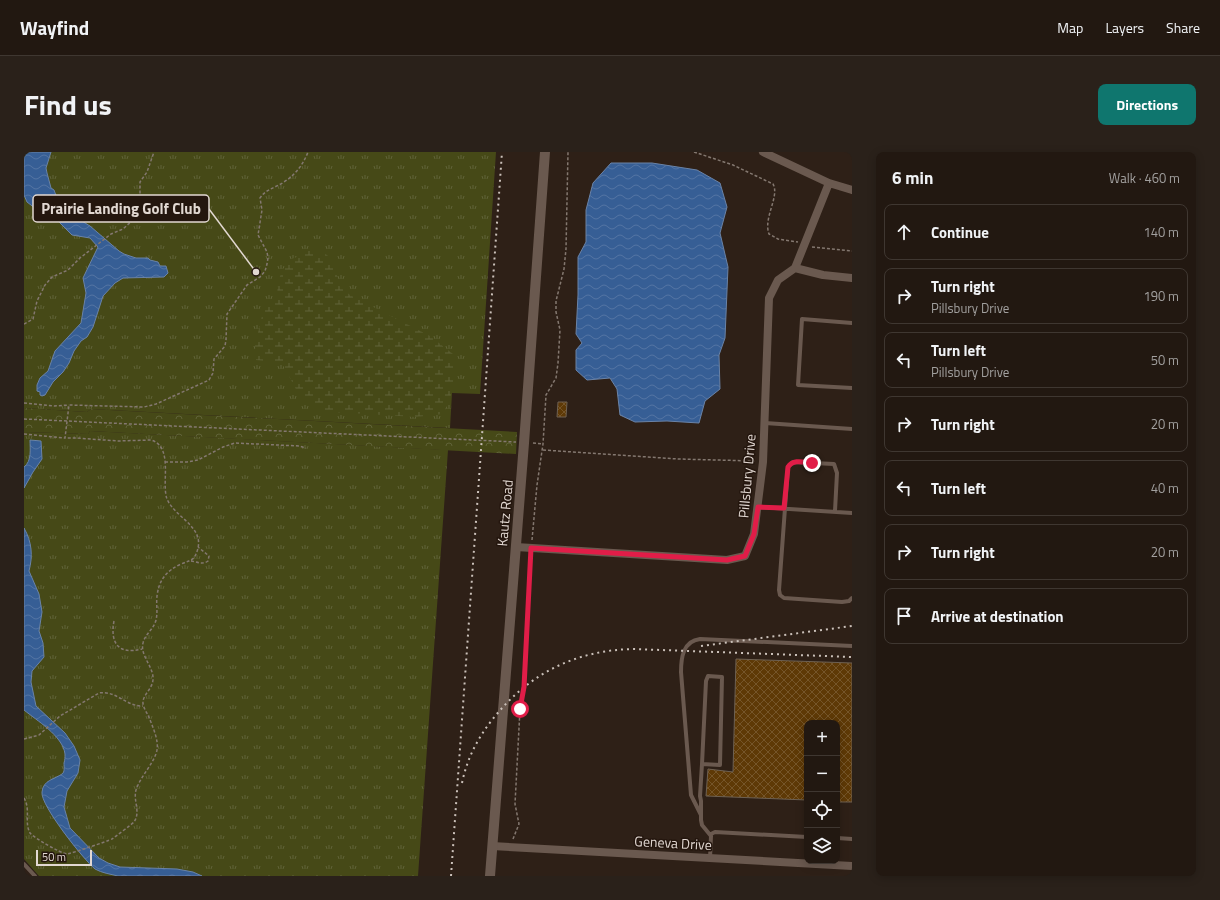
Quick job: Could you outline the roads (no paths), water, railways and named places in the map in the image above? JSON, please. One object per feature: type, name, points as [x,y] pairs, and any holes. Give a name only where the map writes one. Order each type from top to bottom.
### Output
[{"type":"street","name":"Kautz Road","points":[[490,876],[545,152]]},
{"type":"street","points":[[765,152],[829,183],[852,190]]},
{"type":"street","points":[[829,183],[795,268],[823,275],[852,278]]},
{"type":"street","name":"Pillsbury Drive","points":[[516,547],[727,560],[745,556],[754,534],[763,462],[769,298],[778,280],[795,268]]},
{"type":"street","name":"Geneva Drive","points":[[492,846],[852,866]]},
{"type":"lane","points":[[852,323],[802,319],[798,384],[852,388]]},
{"type":"lane","points":[[765,423],[852,429]]},
{"type":"lane","points":[[835,511],[837,473],[834,464],[793,462],[789,464],[784,508],[779,590],[780,595],[784,598],[842,602],[849,602],[852,598]]},
{"type":"lane","points":[[758,507],[852,513]]},
{"type":"lane","points":[[701,815],[691,795],[681,672],[682,656],[689,643],[695,639],[706,639],[852,646]]},
{"type":"lane","points":[[702,764],[720,765],[723,678],[708,676],[706,681],[700,796],[702,825],[711,836]]},
{"type":"lane","points":[[710,858],[711,834],[715,832],[804,837]]},
{"type":"lane","points":[[840,838],[852,839]]},
{"type":"lane","points":[[24,864],[35,876]]},
{"type":"water","points":[[24,152],[51,152],[46,168],[51,188],[54,190],[60,204],[72,215],[90,226],[119,251],[136,258],[148,258],[158,262],[160,266],[166,266],[168,273],[164,277],[123,278],[115,283],[103,296],[93,327],[87,337],[81,341],[63,372],[53,382],[45,395],[42,396],[40,395],[40,392],[37,391],[37,385],[40,378],[48,371],[55,351],[81,323],[86,293],[83,278],[98,247],[90,238],[72,235],[54,217],[40,212],[27,202],[24,195]]},
{"type":"water","points":[[611,163],[652,163],[697,170],[720,183],[727,207],[720,233],[728,267],[725,338],[719,355],[720,389],[705,401],[699,423],[667,421],[635,422],[620,415],[617,389],[610,378],[587,380],[576,370],[576,350],[582,343],[576,334],[578,257],[586,242],[586,210],[593,183]]},
{"type":"water","points":[[30,440],[41,441],[42,459],[24,488],[24,467],[29,458]]},
{"type":"water","points":[[24,528],[29,539],[31,549],[29,571],[39,594],[42,612],[39,631],[43,643],[44,657],[32,671],[31,682],[36,706],[65,733],[74,746],[80,760],[78,773],[67,791],[64,807],[70,828],[99,858],[108,863],[120,867],[177,869],[193,872],[202,876],[118,876],[95,869],[89,864],[55,820],[43,799],[42,792],[47,782],[63,773],[65,754],[63,747],[54,735],[24,710]]},
{"type":"railway","points":[[451,876],[502,152]]},
{"type":"railway","points":[[701,646],[852,626]]},
{"type":"railway","points":[[462,783],[477,742],[492,720],[506,704],[537,678],[554,668],[573,660],[612,650],[634,649],[852,657]]},
{"type":"place","name":"Prairie Landing Golf Club","points":[[256,272]]}]
